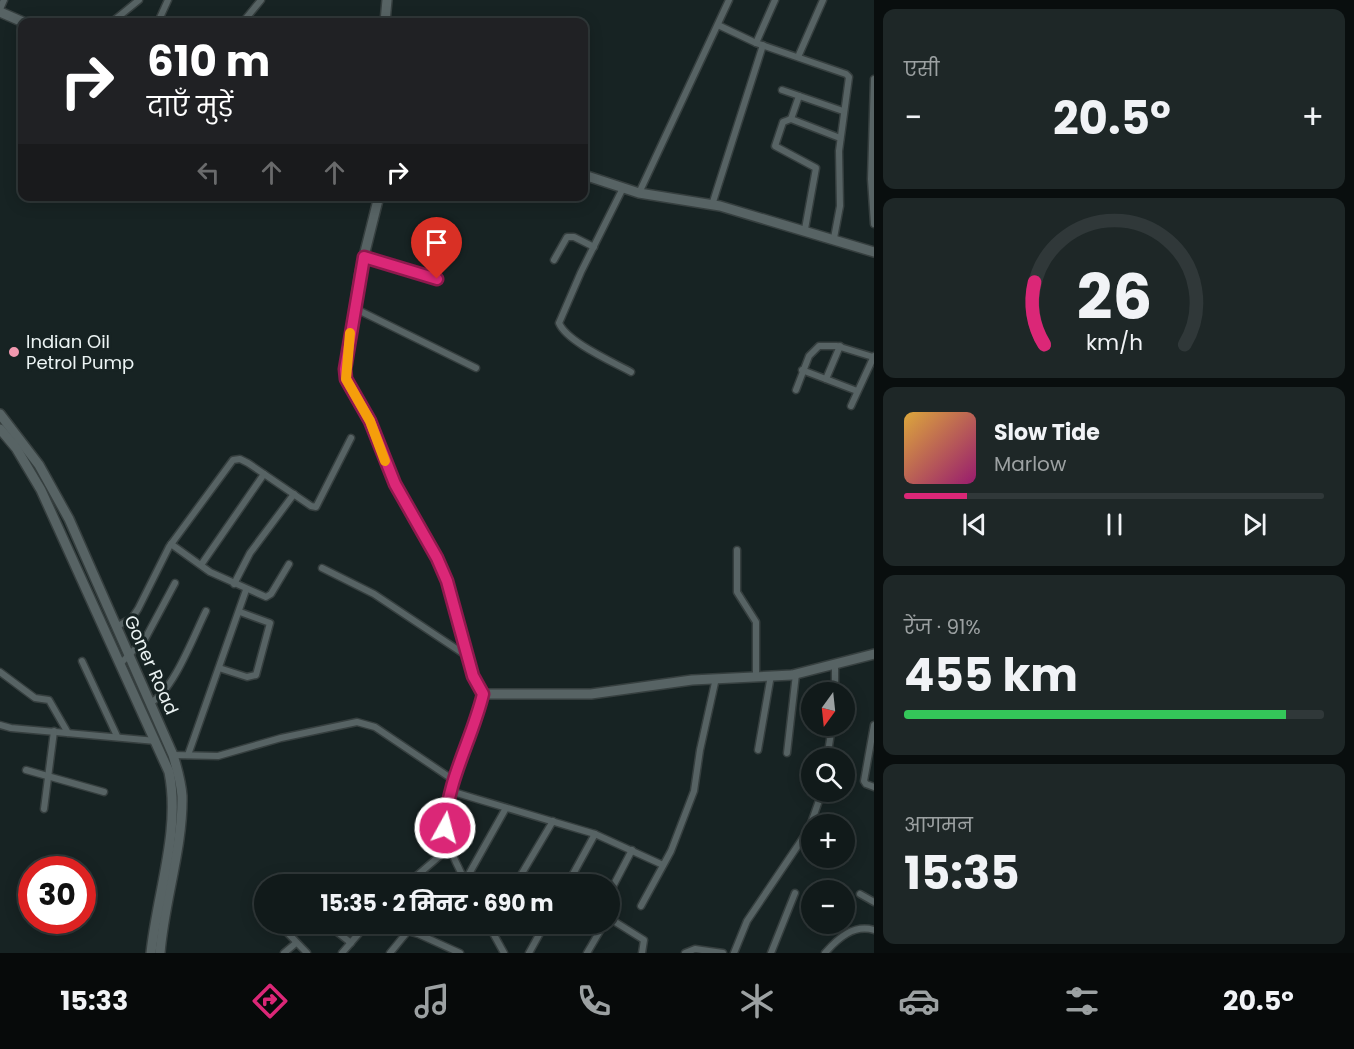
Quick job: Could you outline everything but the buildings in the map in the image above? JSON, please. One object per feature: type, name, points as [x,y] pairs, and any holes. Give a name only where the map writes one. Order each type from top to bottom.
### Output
[{"type":"street","points":[[4,0],[0,10],[18,19]]},
{"type":"street","points":[[117,18],[139,0]]},
{"type":"street","points":[[160,18],[168,0]]},
{"type":"street","points":[[246,18],[261,0]]},
{"type":"street","points":[[385,18],[387,0]]},
{"type":"street","points":[[639,193],[729,0]]},
{"type":"street","points":[[712,205],[775,0]]},
{"type":"street","points":[[798,57],[823,0]]},
{"type":"street","points":[[718,26],[760,44],[846,74],[849,83],[840,138],[840,206],[834,238]]},
{"type":"street","points":[[874,80],[871,179],[874,224]]},
{"type":"street","points":[[782,90],[843,111]]},
{"type":"street","points":[[791,119],[799,96]]},
{"type":"street","points":[[805,230],[816,168],[775,146],[783,122],[791,119],[840,138]]},
{"type":"street","points":[[588,176],[639,193],[712,205],[834,238],[874,252]]},
{"type":"street","points":[[623,188],[560,322],[564,330],[590,349],[631,372]]},
{"type":"street","points":[[378,201],[354,308],[345,369],[346,379],[370,421],[395,484],[437,558],[447,581],[473,676],[483,694],[476,719],[452,779],[445,828],[450,847],[462,874]]},
{"type":"street","points":[[554,260],[567,237],[574,237],[594,247]]},
{"type":"street","points":[[364,257],[437,279]]},
{"type":"street","points":[[354,308],[476,368]]},
{"type":"street","points":[[796,390],[808,356],[819,346],[840,346],[873,356],[851,406]]},
{"type":"street","points":[[826,379],[840,346]]},
{"type":"street","points":[[802,370],[857,391]]},
{"type":"street","name":"Goner Road","points":[[0,414],[39,465],[69,519],[116,627],[125,660],[150,703],[161,740]]},
{"type":"street","name":"Goner Road","points":[[0,429],[16,448],[41,490],[125,660],[168,755],[182,793],[181,818],[163,915],[160,953]]},
{"type":"street","points":[[116,627],[132,618],[171,544],[233,460],[240,459],[312,506],[319,505],[351,438]]},
{"type":"street","points":[[201,565],[264,474]]},
{"type":"street","points":[[234,584],[250,553],[294,494]]},
{"type":"street","points":[[57,525],[69,519]]},
{"type":"street","points":[[171,544],[234,584],[266,597],[271,594],[289,564]]},
{"type":"street","points":[[737,550],[737,592],[756,622],[756,676]]},
{"type":"street","points":[[322,568],[382,599],[467,656]]},
{"type":"street","points":[[125,660],[145,639],[176,583]]},
{"type":"street","points":[[188,755],[246,590]]},
{"type":"street","points":[[150,703],[158,700],[167,688],[206,611]]},
{"type":"street","points":[[219,668],[247,677],[256,675],[270,623],[240,612]]},
{"type":"street","points":[[483,694],[610,693],[716,678],[796,674],[874,654]]},
{"type":"street","points":[[82,661],[117,736]]},
{"type":"street","points":[[835,664],[835,682]]},
{"type":"street","points":[[0,672],[35,698],[49,700],[68,733]]},
{"type":"street","points":[[787,753],[796,674]]},
{"type":"street","points":[[758,750],[771,675]]},
{"type":"street","points":[[641,906],[663,865],[694,791],[700,750],[716,678]]},
{"type":"street","points":[[168,755],[226,754],[281,738],[357,722],[375,727],[452,779]]},
{"type":"street","points":[[0,725],[161,740]]},
{"type":"street","points":[[874,725],[872,751],[864,781],[874,787]]},
{"type":"street","points":[[44,809],[54,731]]},
{"type":"street","name":"Goner Road","points":[[151,953],[155,912],[174,818],[168,755]]},
{"type":"street","points":[[26,770],[104,792]]},
{"type":"street","points":[[450,791],[596,834],[663,865]]},
{"type":"street","points":[[734,953],[747,921],[809,829],[818,802]]},
{"type":"street","points":[[471,874],[506,808]]},
{"type":"street","points":[[522,874],[553,821]]},
{"type":"street","points":[[573,874],[596,834]]},
{"type":"street","points":[[419,874],[450,847]]},
{"type":"street","points":[[619,874],[632,850]]},
{"type":"street","points":[[771,953],[795,893]]},
{"type":"street","points":[[860,894],[874,902]]},
{"type":"street","points":[[620,924],[644,940],[642,953]]},
{"type":"street","points":[[825,953],[850,931],[864,927],[874,930]]},
{"type":"street","points":[[288,934],[307,953]]},
{"type":"street","points":[[340,934],[351,943]]},
{"type":"street","points":[[345,952],[358,934]]},
{"type":"street","points":[[390,953],[406,934]]},
{"type":"street","points":[[414,934],[450,951],[460,953]]},
{"type":"street","points":[[494,934],[504,953]]},
{"type":"street","points":[[529,953],[539,934]]},
{"type":"street","points":[[587,953],[598,934]]},
{"type":"street","points":[[284,953],[296,943]]},
{"type":"street","points":[[685,953],[695,949],[723,953]]},
{"type":"slow traffic","points":[[350,333],[345,369],[346,379],[370,421],[385,461]]},
{"type":"place","name":"Indian Oil Petrol Pump","points":[[14,352]]},
{"type":"route","points":[[437,279],[364,257],[356,291],[345,369],[346,379],[370,421],[395,484],[429,543],[447,581],[473,676],[479,691],[483,694],[468,741],[452,779],[445,814],[445,828]]}]
